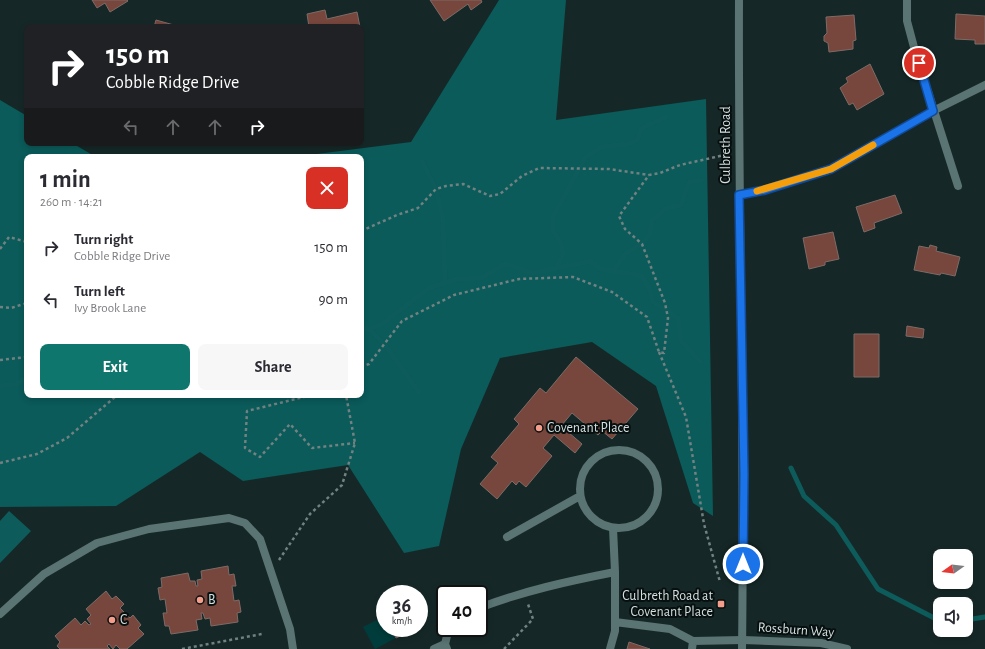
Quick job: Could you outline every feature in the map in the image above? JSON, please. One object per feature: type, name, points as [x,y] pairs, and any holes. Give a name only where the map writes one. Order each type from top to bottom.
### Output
[{"type":"street","name":"Culbreth Road","points":[[739,0],[738,151],[744,474],[742,649]]},
{"type":"street","points":[[907,0],[907,20],[933,111],[958,186]]},
{"type":"street","points":[[739,195],[765,190],[831,169],[933,111],[985,85]]},
{"type":"street","points":[[618,450],[629,451],[648,463],[654,472],[657,482],[658,494],[650,514],[641,522],[631,526],[613,528],[598,522],[586,511],[580,496],[580,485],[588,465],[597,457],[607,452],[618,450]]},
{"type":"street","points":[[507,537],[580,496]]},
{"type":"street","points":[[0,614],[44,574],[96,543],[149,529],[229,518],[245,523],[260,539],[290,629],[293,649]]},
{"type":"street","points":[[610,649],[615,631],[613,528]]},
{"type":"street","points":[[488,605],[524,592],[615,572]]},
{"type":"street","points":[[615,622],[670,629],[693,645]]},
{"type":"street","name":"Rossburn Way","points":[[693,645],[743,640],[822,643],[847,649]]},
{"type":"street","points":[[434,649],[446,646]]},
{"type":"path","points":[[364,230],[397,215],[418,208],[436,189],[446,186],[463,184],[490,196],[500,194],[522,176],[539,168],[610,169],[649,175],[660,173],[680,165],[738,151]]},
{"type":"path","points":[[649,175],[619,216],[625,229],[642,244],[665,303],[668,318],[664,353],[659,352]]},
{"type":"path","points":[[0,249],[9,237],[24,241]]},
{"type":"path","points":[[364,366],[369,364],[402,321],[454,295],[519,279],[573,277],[612,292],[646,317],[686,418],[704,524],[720,582]]},
{"type":"path","points":[[0,307],[11,308],[24,304]]},
{"type":"path","points":[[0,360],[24,358]]},
{"type":"path","points":[[0,463],[37,454],[67,438],[113,398]]},
{"type":"path","points":[[300,398],[247,411],[245,448],[260,457],[290,424],[312,448],[355,443]]},
{"type":"path","points":[[275,583],[277,564],[310,514],[342,485],[355,443],[347,398]]},
{"type":"path","points":[[504,649],[533,619],[524,592]]},
{"type":"path","points":[[182,649],[262,634]]},
{"type":"shaded area","points":[[499,0],[566,0],[556,120],[706,99],[713,516],[693,503],[656,386],[592,342],[500,358],[461,449],[439,546],[404,553],[348,465],[243,481],[200,452],[116,506],[0,507],[0,100],[24,114],[24,146],[77,146],[91,154],[24,154],[24,398],[364,398],[364,154],[317,154],[411,142]]},
{"type":"shaded area","points":[[9,511],[31,531],[0,563],[0,521]]},
{"type":"shaded area","points":[[376,620],[376,637],[396,638],[375,649],[363,627]]},
{"type":"building","points":[[92,0],[128,1],[110,12],[105,3],[97,8]]},
{"type":"building","points":[[430,0],[481,0],[482,2],[471,10],[468,4],[444,21]]},
{"type":"building","points":[[325,10],[327,19],[357,12],[359,24],[309,24],[307,14]]},
{"type":"building","points":[[956,14],[985,16],[985,44],[975,44],[975,40],[955,39]]},
{"type":"building","points":[[854,15],[856,40],[853,41],[853,49],[829,52],[828,43],[824,41],[824,36],[827,33],[826,17]]},
{"type":"building","points":[[156,20],[170,24],[155,24]]},
{"type":"building","points":[[870,64],[884,94],[857,110],[853,103],[849,105],[840,88],[848,82],[846,78]]},
{"type":"building","points":[[895,195],[902,213],[874,223],[875,228],[864,232],[856,207]]},
{"type":"building","points":[[833,232],[839,259],[825,262],[825,265],[809,269],[803,238]]},
{"type":"building","points":[[930,245],[937,247],[936,251],[960,257],[955,276],[914,270],[919,246],[929,248]]},
{"type":"building","points":[[907,326],[924,329],[923,338],[906,336]]},
{"type":"building","points":[[854,334],[879,334],[879,377],[854,377]]},
{"type":"building","name":"Covenant Place","points":[[576,357],[638,409],[612,439],[602,431],[598,435],[572,413],[561,426],[582,444],[575,453],[554,435],[543,448],[552,456],[526,487],[519,481],[516,485],[512,481],[497,499],[480,484],[498,463],[491,457],[519,424],[514,419],[540,388],[546,393]]},
{"type":"building","name":"B","points":[[228,566],[229,575],[234,574],[236,586],[232,586],[234,601],[239,600],[241,612],[237,613],[238,622],[211,626],[210,618],[205,619],[203,613],[201,613],[202,619],[196,620],[198,630],[171,634],[169,626],[165,626],[163,613],[167,613],[165,599],[160,600],[158,588],[162,587],[161,578],[188,573],[190,581],[195,581],[196,586],[198,586],[197,580],[202,579],[201,571]]},
{"type":"building","name":"C","points":[[106,591],[112,599],[116,596],[124,604],[120,608],[130,618],[133,615],[141,625],[138,628],[144,634],[127,649],[120,649],[116,645],[113,649],[109,644],[107,646],[110,649],[60,649],[57,646],[60,642],[55,636],[75,618],[81,625],[85,621],[89,625],[91,624],[87,619],[91,615],[86,609]]},
{"type":"building","points":[[629,642],[650,649],[627,649]]},
{"type":"waterway","points":[[556,269],[563,254],[561,243],[553,231],[553,217],[585,158],[601,147],[628,144],[637,140],[642,128],[666,117]]},
{"type":"waterway","points":[[422,161],[436,189],[443,220],[445,283]]},
{"type":"waterway","points":[[613,271],[626,253],[642,244],[650,234],[652,221],[665,209],[681,205],[689,182],[702,180]]},
{"type":"waterway","points":[[364,328],[369,329],[382,324],[429,288],[457,279],[481,278],[505,264],[533,273],[591,261],[600,269],[642,276],[649,288],[653,302],[678,318],[681,341],[701,362]]},
{"type":"waterway","points":[[369,329],[384,344],[419,392]]},
{"type":"waterway","points":[[0,386],[16,384],[24,380]]},
{"type":"waterway","points":[[791,468],[804,496],[836,525],[878,589],[933,617]]},
{"type":"waterway","points":[[973,619],[985,617]]},
{"type":"slow traffic","points":[[757,191],[765,190],[831,169],[873,145]]},
{"type":"place","name":"Covenant Place","points":[[539,428]]},
{"type":"place","name":"B","points":[[200,600]]},
{"type":"place","name":"Culbreth Road at Covenant Place","points":[[721,604]]},
{"type":"place","name":"C","points":[[112,620]]},
{"type":"route","points":[[743,564],[744,474],[739,195],[765,190],[831,169],[933,111],[919,63]]}]
